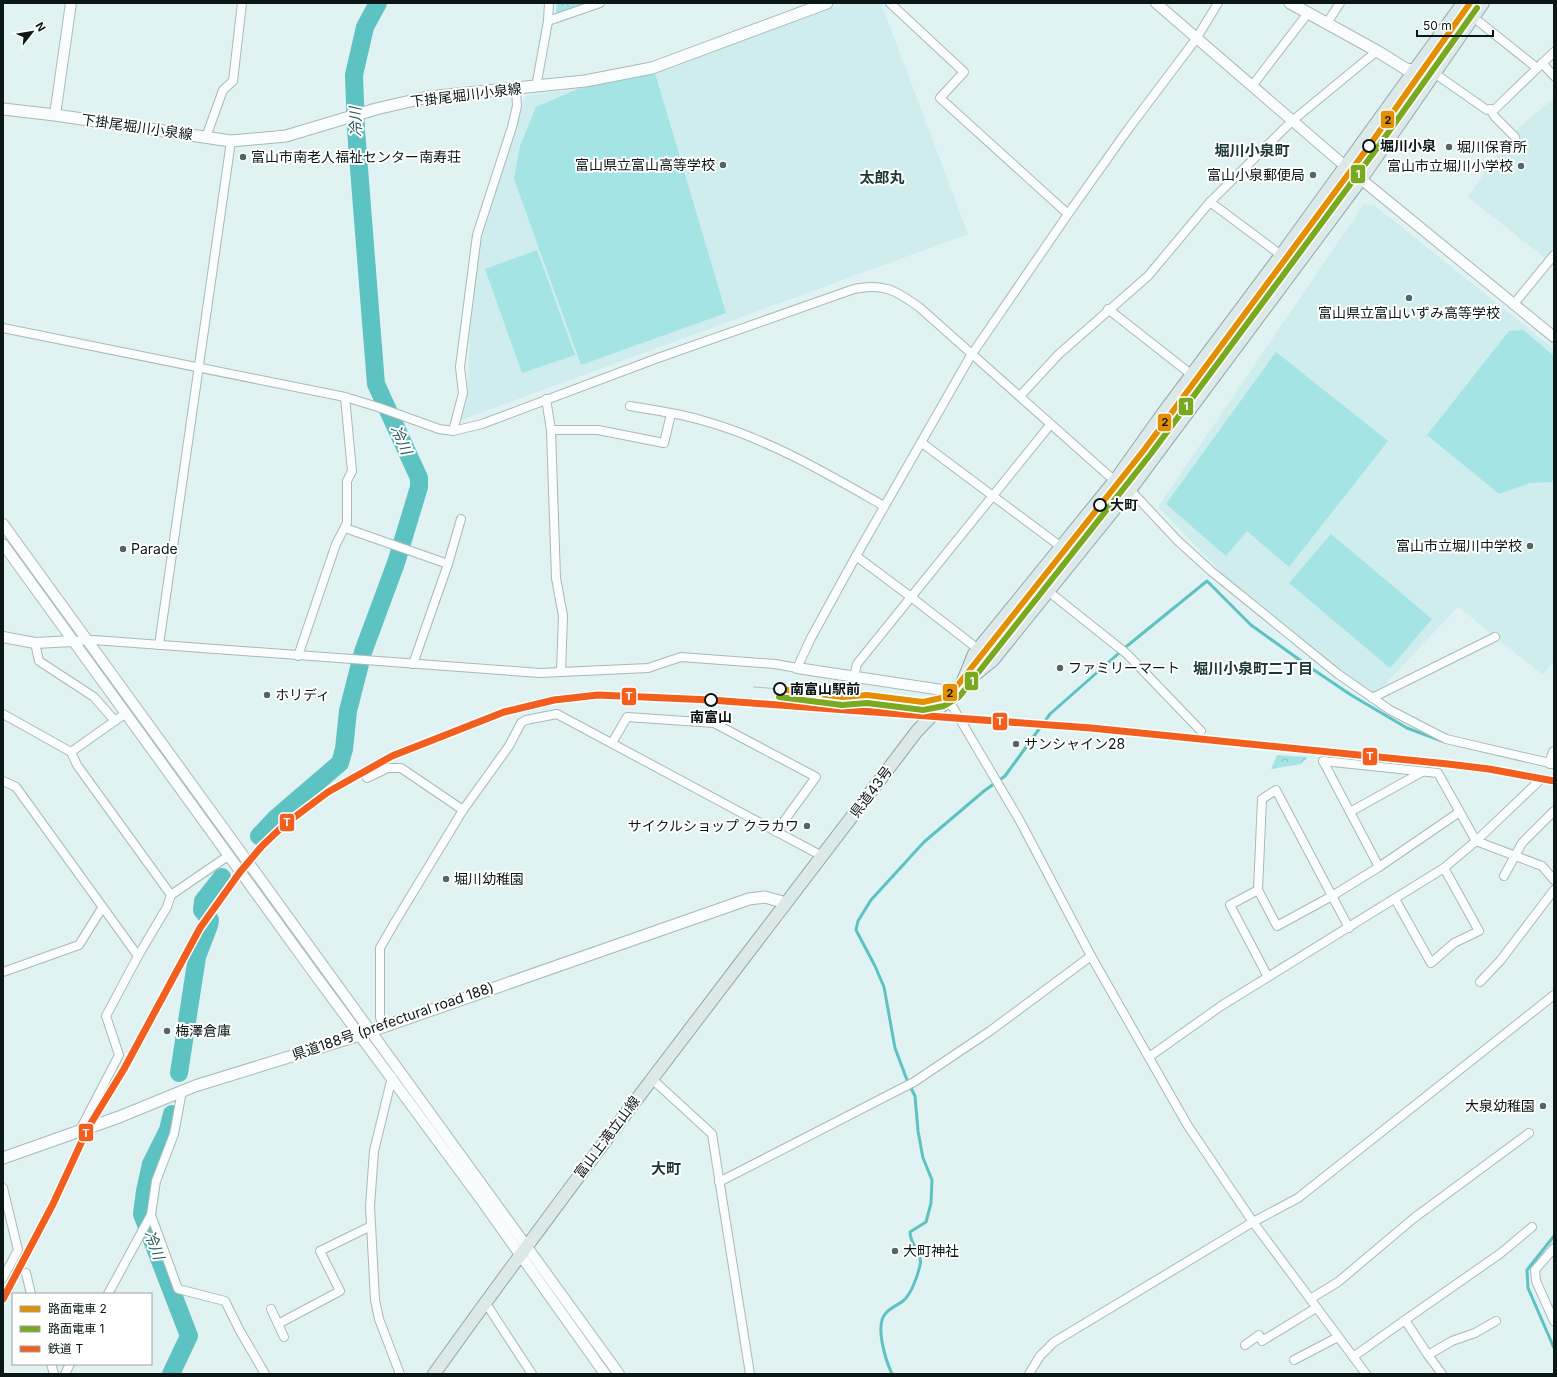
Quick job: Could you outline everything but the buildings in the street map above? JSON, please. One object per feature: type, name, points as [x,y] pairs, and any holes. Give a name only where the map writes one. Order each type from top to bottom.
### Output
[{"type":"main road","name":"下掛尾堀川小泉線","points":[[3,109],[55,115],[231,141],[286,136],[343,118],[428,97],[585,81],[652,68],[827,3]]},
{"type":"main road","points":[[1290,3],[1406,68],[1434,73]]},
{"type":"main road","points":[[961,686],[974,654],[1060,546],[1116,479],[1281,255],[1463,3]]},
{"type":"main road","points":[[961,686],[993,660],[1130,490],[1362,178],[1483,3]]},
{"type":"main road","name":"県道43号","points":[[786,903],[917,731],[961,686]]},
{"type":"main road","name":"県道188号 (prefectural road 188)","points":[[3,1158],[182,1091],[360,1035],[749,899],[765,897],[786,903]]},
{"type":"main road","name":"富山上滝立山線","points":[[434,1374],[523,1250],[651,1078],[786,903]]},
{"type":"street","points":[[55,115],[71,3]]},
{"type":"street","points":[[206,137],[222,90],[233,81],[242,3]]},
{"type":"street","points":[[536,86],[548,21],[549,3]]},
{"type":"street","points":[[548,21],[600,3]]},
{"type":"street","points":[[890,3],[964,72],[940,98],[1068,214]]},
{"type":"street","points":[[1156,3],[1345,166],[1362,178],[1513,305],[1554,337]]},
{"type":"street","points":[[797,668],[811,638],[856,556],[972,354],[1068,214],[1196,39],[1218,3]]},
{"type":"street","points":[[1327,23],[1340,3]]},
{"type":"street","points":[[1252,86],[1308,13]]},
{"type":"street","points":[[1473,17],[1554,76]]},
{"type":"street","points":[[1020,396],[1059,354],[1108,309],[1148,276],[1210,202],[1292,121],[1377,51]]},
{"type":"street","points":[[1434,73],[1487,110],[1495,109],[1554,52]]},
{"type":"street","points":[[453,431],[463,393],[460,367],[476,235],[512,127],[517,106],[516,89]]},
{"type":"street","points":[[1490,109],[1495,117],[1515,137]]},
{"type":"street","points":[[159,645],[231,141]]},
{"type":"street","points":[[1210,202],[1281,255]]},
{"type":"street","points":[[1513,305],[1554,255]]},
{"type":"street","points":[[3,328],[345,398],[378,407],[439,429],[453,431],[482,424],[546,399],[854,289],[872,285],[889,288],[903,295],[1020,396],[1050,425],[1108,475],[1116,479],[1130,490],[1178,541],[1211,571],[1338,674],[1372,698],[1390,710],[1446,739],[1550,766],[1554,752]]},
{"type":"street","points":[[1108,309],[1192,375]]},
{"type":"street","points":[[298,656],[336,544],[347,523],[348,481],[352,470],[345,398]]},
{"type":"street","points":[[546,399],[551,430],[556,578],[563,622],[561,672]]},
{"type":"street","points":[[630,406],[701,420],[756,439],[804,462],[884,506]]},
{"type":"street","points":[[551,430],[598,430],[664,443],[671,414]]},
{"type":"street","points":[[854,677],[857,664],[1050,425]]},
{"type":"street","points":[[922,443],[1060,546]]},
{"type":"street","points":[[414,664],[448,564],[461,519]]},
{"type":"street","points":[[3,524],[371,1031],[523,1250],[605,1374]]},
{"type":"street","points":[[345,528],[448,564]]},
{"type":"street","points":[[3,544],[228,856],[360,1035],[619,1374]]},
{"type":"street","points":[[856,556],[978,650]]},
{"type":"street","points":[[1048,591],[1127,654],[1201,731]]},
{"type":"street","points":[[3,637],[35,643],[87,641],[159,645],[540,673],[648,668],[681,657],[775,664],[942,690],[961,686]]},
{"type":"street","points":[[1372,698],[1495,637]]},
{"type":"street","points":[[35,643],[39,661],[94,697],[115,721]]},
{"type":"street","points":[[948,699],[1020,821],[1092,956],[1188,1126],[1253,1222],[1366,1374]]},
{"type":"street","points":[[71,752],[126,713]]},
{"type":"street","points":[[3,714],[71,752],[77,765],[171,895]]},
{"type":"street","points":[[383,1027],[380,1017],[380,948],[463,810],[509,746],[521,723],[526,720],[558,714],[822,856]]},
{"type":"street","points":[[612,743],[627,717],[714,723],[816,777],[776,832]]},
{"type":"street","points":[[1379,867],[1324,761],[1438,773],[1458,813],[1476,841],[1542,866],[1554,880]]},
{"type":"street","points":[[367,778],[388,768],[401,768],[463,810]]},
{"type":"street","points":[[1350,812],[1422,772]]},
{"type":"street","points":[[3,781],[16,787],[138,956]]},
{"type":"street","points":[[1149,1057],[1221,1006],[1444,868],[1476,841],[1538,782]]},
{"type":"street","points":[[1349,928],[1332,896],[1276,790],[1262,799],[1258,890],[1277,926],[1332,896],[1379,867],[1458,813]]},
{"type":"street","points":[[1504,876],[1522,842],[1554,811]]},
{"type":"street","points":[[80,1130],[119,1055],[106,1016],[138,956],[167,907],[171,895],[228,856]]},
{"type":"street","points":[[1395,899],[1431,963],[1454,943],[1479,931],[1444,868]]},
{"type":"street","points":[[1258,890],[1230,905],[1268,977]]},
{"type":"street","points":[[1480,982],[1500,961],[1554,890]]},
{"type":"street","points":[[3,972],[79,945],[102,908]]},
{"type":"street","points":[[719,1182],[914,1082],[990,1031],[1092,956]]},
{"type":"street","points":[[1029,1374],[1040,1356],[1054,1342],[1253,1222],[1298,1198],[1554,995]]},
{"type":"street","points":[[392,1077],[374,1151],[370,1206],[377,1313],[400,1374]]},
{"type":"street","points":[[651,1078],[712,1134],[750,1374]]},
{"type":"street","points":[[109,1293],[151,1215],[156,1181],[174,1134],[182,1091]]},
{"type":"street","points":[[1310,1299],[1338,1282],[1414,1218],[1529,1133]]},
{"type":"street","points":[[3,1188],[18,1250],[3,1278]]},
{"type":"street","points":[[151,1215],[178,1289],[225,1301],[240,1331],[265,1374]]},
{"type":"street","points":[[278,1324],[340,1291],[320,1251],[371,1226]]},
{"type":"street","points":[[1353,1357],[1501,1253],[1532,1227]]},
{"type":"street","points":[[1554,1248],[1535,1270],[1536,1281],[1554,1321]]},
{"type":"street","points":[[26,1273],[32,1293]]},
{"type":"street","points":[[485,1302],[532,1374]]},
{"type":"street","points":[[1245,1345],[1259,1335],[1262,1341],[1316,1308]]},
{"type":"street","points":[[271,1309],[284,1336]]},
{"type":"street","points":[[1405,1320],[1442,1374]]},
{"type":"street","points":[[1428,1355],[1452,1341],[1475,1333],[1496,1321]]},
{"type":"street","points":[[1294,1360],[1338,1337]]},
{"type":"street","points":[[65,1374],[70,1365]]},
{"type":"shaded area","name":"富山県立富山高等学校","points":[[845,3],[881,3],[968,234],[461,420],[467,397],[471,312],[477,249],[525,96],[601,85],[655,73]]},
{"type":"shaded area","name":"富山市立堀川小学校","points":[[1554,98],[1554,247],[1545,258],[1468,197],[1509,136]]},
{"type":"shaded area","points":[[1364,204],[1374,205],[1554,349],[1554,661],[1543,675],[1458,607],[1372,698],[1236,587],[1158,507]]},
{"type":"green space","points":[[557,3],[595,3],[561,15],[556,12]]},
{"type":"green space","points":[[655,73],[726,313],[581,365],[514,179],[520,146],[536,107],[578,89]]},
{"type":"green space","points":[[537,250],[575,355],[522,373],[485,269]]},
{"type":"green space","points":[[1523,330],[1554,356],[1554,479],[1552,482],[1530,483],[1499,494],[1427,435],[1509,331]]},
{"type":"green space","points":[[1276,352],[1388,441],[1289,567],[1247,531],[1226,556],[1166,504]]},
{"type":"green space","points":[[1331,534],[1432,619],[1390,668],[1289,583]]},
{"type":"green space","points":[[1277,755],[1308,757],[1301,764],[1271,769]]},
{"type":"waterway","name":"冷川","points":[[259,836],[277,817],[340,763],[344,749],[348,711],[363,652],[396,563],[419,487],[419,478],[376,384],[356,130],[354,75],[365,27],[378,3]]},
{"type":"waterway","points":[[892,1374],[884,1352],[881,1326],[886,1313],[906,1298],[916,1279],[920,1257],[912,1241],[910,1232],[926,1222],[931,1203],[932,1180],[923,1158],[918,1131],[915,1096],[907,1080],[895,1048],[884,987],[856,930],[858,921],[871,900],[924,842],[984,791],[1005,776],[1050,714],[1127,646],[1207,581],[1251,625],[1311,668],[1351,695],[1407,728],[1442,741]]},
{"type":"waterway","name":"冷川","points":[[179,1073],[197,957],[210,922],[202,910],[203,901],[222,877]]},
{"type":"waterway","name":"冷川","points":[[171,1374],[189,1336],[142,1214],[151,1164],[168,1130],[172,1114]]},
{"type":"waterway","points":[[1554,1236],[1527,1270],[1528,1288],[1554,1348]]},
{"type":"tram line","name":"2","points":[[780,689],[843,697],[867,695],[923,702],[941,698],[953,691],[1144,450],[1369,146],[1470,3]]},
{"type":"tram line","name":"1","points":[[779,697],[842,705],[867,703],[923,710],[944,706],[959,697],[1150,455],[1375,151],[1477,8]]},
{"type":"tram line","points":[[754,687],[780,689]]},
{"type":"rail line","name":"T","points":[[3,1299],[53,1204],[88,1128],[124,1069],[200,928],[240,872],[262,846],[284,825],[328,792],[392,756],[504,712],[554,700],[598,695],[711,700],[1091,728],[1448,764],[1489,769],[1554,781]]},
{"type":"place","name":"堀川小泉","points":[[1369,146]]},
{"type":"place","name":"堀川保育所","points":[[1449,147]]},
{"type":"place","name":"富山市南老人福祉センター南寿荘","points":[[243,157]]},
{"type":"place","name":"富山県立富山高等学校","points":[[723,165]]},
{"type":"place","name":"富山市立堀川小学校","points":[[1521,166]]},
{"type":"place","name":"富山小泉郵便局","points":[[1313,175]]},
{"type":"place","name":"富山県立富山いずみ高等学校","points":[[1409,298]]},
{"type":"place","name":"大町","points":[[1100,505]]},
{"type":"place","name":"富山市立堀川中学校","points":[[1530,546]]},
{"type":"place","name":"Parade","points":[[123,549]]},
{"type":"place","name":"ファミリーマート","points":[[1060,668]]},
{"type":"place","name":"南富山駅前","points":[[780,689]]},
{"type":"place","name":"ホリディ","points":[[267,695]]},
{"type":"place","name":"南富山","points":[[711,700]]},
{"type":"place","name":"サンシャイン28","points":[[1016,744]]},
{"type":"place","name":"サイクルショップ クラカワ","points":[[807,826]]},
{"type":"place","name":"堀川幼稚園","points":[[446,879]]},
{"type":"place","name":"梅澤倉庫","points":[[167,1031]]},
{"type":"place","name":"大泉幼稚園","points":[[1543,1106]]},
{"type":"place","name":"大町神社","points":[[895,1251]]},
{"type":"district","name":"堀川小泉町","points":[[1252,151]]},
{"type":"district","name":"太郎丸","points":[[882,178]]},
{"type":"district","name":"堀川小泉町二丁目","points":[[1253,669]]},
{"type":"district","name":"大町","points":[[666,1169]]}]
